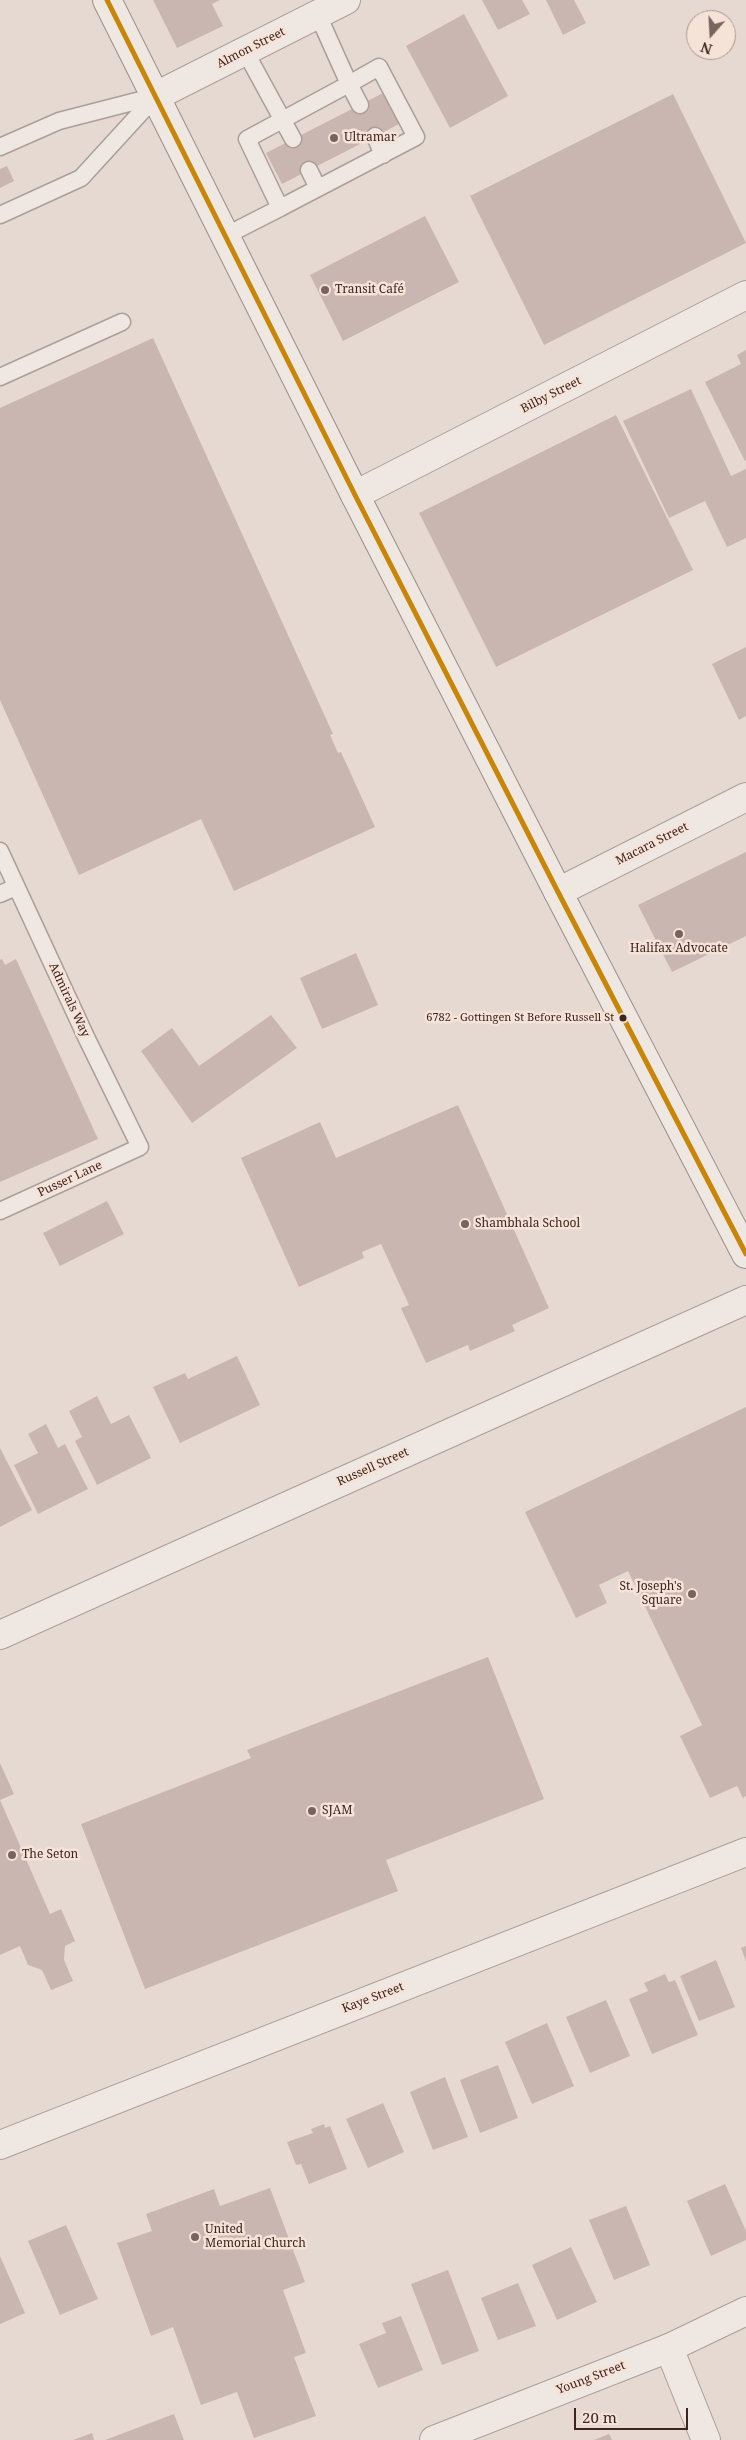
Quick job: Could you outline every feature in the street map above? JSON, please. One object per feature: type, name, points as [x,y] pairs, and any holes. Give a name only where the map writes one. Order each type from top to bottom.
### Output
[{"type":"street","points":[[107,0],[355,495],[746,1254]]},
{"type":"street","name":"Almon Street","points":[[156,96],[346,0]]},
{"type":"street","name":"Bilby Street","points":[[355,495],[746,295]]},
{"type":"street","name":"Macara Street","points":[[558,892],[746,796]]},
{"type":"street","name":"Russell Street","points":[[0,1635],[746,1300]]},
{"type":"street","name":"Kaye Street","points":[[0,2145],[746,1852]]},
{"type":"street","name":"Young Street","points":[[434,2440],[670,2348],[746,2311]]},
{"type":"street","points":[[670,2348],[706,2440]]},
{"type":"lane","points":[[318,15],[360,105]]},
{"type":"lane","points":[[245,51],[284,119],[293,139]]},
{"type":"lane","points":[[225,236],[280,208],[318,188],[383,155],[416,137],[379,67],[247,139],[280,208]]},
{"type":"lane","points":[[0,147],[58,121],[156,96]]},
{"type":"lane","points":[[0,215],[80,178],[156,96]]},
{"type":"lane","points":[[375,136],[383,155]]},
{"type":"lane","points":[[309,170],[318,188]]},
{"type":"lane","points":[[0,377],[122,322]]},
{"type":"lane","name":"Admirals Way","points":[[0,852],[140,1147]]},
{"type":"lane","points":[[0,894],[16,886]]},
{"type":"lane","name":"Pusser Lane","points":[[0,1211],[140,1147]]},
{"type":"building","points":[[153,0],[220,0],[212,4],[223,26],[177,48]]},
{"type":"building","points":[[482,0],[522,0],[530,14],[498,30]]},
{"type":"building","points":[[546,0],[574,0],[586,23],[563,35]]},
{"type":"building","points":[[464,14],[508,96],[450,128],[406,46]]},
{"type":"building","name":"Ultramar","points":[[387,91],[403,122],[282,184],[266,153]]},
{"type":"building","points":[[673,94],[746,243],[544,345],[470,196]]},
{"type":"building","points":[[7,166],[14,181],[0,188],[0,169]]},
{"type":"building","points":[[425,216],[459,282],[343,341],[310,275]]},
{"type":"building","points":[[153,338],[333,734],[330,735],[338,753],[341,752],[375,827],[234,891],[201,819],[79,875],[0,700],[0,408]]},
{"type":"building","points":[[746,350],[745,461],[705,382],[741,364],[737,355]]},
{"type":"building","points":[[691,389],[731,476],[746,469],[746,538],[727,547],[705,501],[669,518],[623,421]]},
{"type":"building","points":[[616,415],[693,570],[496,667],[419,513]]},
{"type":"building","points":[[746,647],[746,716],[739,720],[712,664]]},
{"type":"building","points":[[746,852],[746,936],[672,972],[638,905]]},
{"type":"building","points":[[356,953],[378,1005],[322,1029],[300,978]]},
{"type":"building","points":[[2,959],[5,965],[16,959],[98,1139],[0,1182],[0,960]]},
{"type":"building","points":[[271,1015],[297,1048],[192,1123],[141,1051],[172,1028],[199,1066]]},
{"type":"building","points":[[458,1105],[549,1308],[512,1325],[515,1331],[470,1351],[468,1345],[426,1363],[401,1308],[409,1305],[381,1244],[362,1252],[364,1258],[299,1287],[241,1158],[320,1122],[336,1158]]},
{"type":"building","points":[[107,1201],[124,1234],[60,1266],[43,1233]]},
{"type":"building","points":[[237,1356],[260,1405],[180,1443],[153,1387],[185,1373],[188,1379]]},
{"type":"building","points":[[97,1396],[111,1424],[129,1415],[151,1458],[97,1485],[75,1441],[82,1437],[69,1411]]},
{"type":"building","name":"St. Joseph's Square","points":[[746,1407],[746,1796],[743,1798],[737,1786],[710,1798],[680,1736],[702,1725],[628,1571],[599,1585],[607,1603],[576,1618],[525,1512]]},
{"type":"building","points":[[46,1424],[58,1448],[65,1444],[88,1489],[38,1514],[14,1465],[38,1453],[28,1434]]},
{"type":"building","points":[[0,1448],[32,1510],[0,1527]]},
{"type":"building","name":"SJAM","points":[[488,1657],[544,1799],[386,1860],[398,1891],[145,1989],[81,1824],[251,1758],[247,1750]]},
{"type":"building","points":[[0,1763],[14,1794],[0,1800]]},
{"type":"building","name":"The Seton","points":[[0,1800],[50,1914],[61,1909],[75,1941],[65,1946],[64,1960],[73,1981],[51,1990],[42,1970],[28,1965],[20,1946],[0,1955]]},
{"type":"building","points":[[746,1946],[746,1961],[741,1948]]},
{"type":"building","points":[[716,1960],[735,2007],[699,2021],[680,1976]]},
{"type":"building","points":[[665,1974],[669,1982],[675,1980],[698,2035],[652,2054],[629,1999],[648,1991],[644,1983]]},
{"type":"building","points":[[606,2000],[630,2056],[590,2073],[566,2017]]},
{"type":"building","points":[[547,2023],[574,2086],[532,2104],[505,2042]]},
{"type":"building","points":[[498,2065],[518,2118],[480,2133],[460,2080]]},
{"type":"building","points":[[445,2077],[468,2137],[433,2150],[410,2092]]},
{"type":"building","points":[[383,2103],[404,2152],[368,2168],[346,2119]]},
{"type":"building","points":[[324,2124],[325,2128],[330,2126],[347,2169],[309,2184],[301,2164],[296,2165],[287,2142],[313,2133],[311,2129]]},
{"type":"building","points":[[725,2184],[746,2231],[746,2240],[711,2256],[687,2201]]},
{"type":"building","points":[[270,2188],[305,2282],[283,2290],[306,2353],[294,2357],[316,2416],[254,2438],[237,2392],[201,2405],[173,2327],[151,2336],[117,2243],[152,2231],[146,2214],[214,2189],[220,2206]]},
{"type":"building","points":[[626,2206],[650,2265],[614,2280],[589,2220]]},
{"type":"building","points":[[66,2225],[98,2299],[60,2315],[28,2241]]},
{"type":"building","points":[[571,2247],[597,2302],[557,2320],[532,2265]]},
{"type":"building","points":[[0,2256],[25,2313],[0,2324]]},
{"type":"building","points":[[448,2270],[479,2351],[442,2365],[411,2284]]},
{"type":"building","points":[[518,2283],[536,2326],[498,2340],[481,2298]]},
{"type":"building","points":[[401,2316],[423,2370],[378,2388],[359,2344],[386,2333],[382,2323]]},
{"type":"building","points":[[174,2414],[184,2440],[105,2440]]},
{"type":"building","points":[[92,2433],[94,2440],[73,2440]]},
{"type":"building","points":[[609,2434],[612,2440],[594,2440]]},
{"type":"transit line","points":[[107,0],[355,495],[746,1254]]},
{"type":"place","name":"Ultramar","points":[[334,138]]},
{"type":"place","name":"Transit Café","points":[[325,290]]},
{"type":"place","name":"Halifax Advocate","points":[[679,934]]},
{"type":"place","name":"6782 - Gottingen St Before Russell St","points":[[623,1018]]},
{"type":"place","name":"Shambhala School","points":[[465,1224]]},
{"type":"place","name":"St. Joseph's Square","points":[[692,1594]]},
{"type":"place","name":"SJAM","points":[[312,1811]]},
{"type":"place","name":"The Seton","points":[[12,1855]]},
{"type":"place","name":"United Memorial Church","points":[[195,2237]]}]
